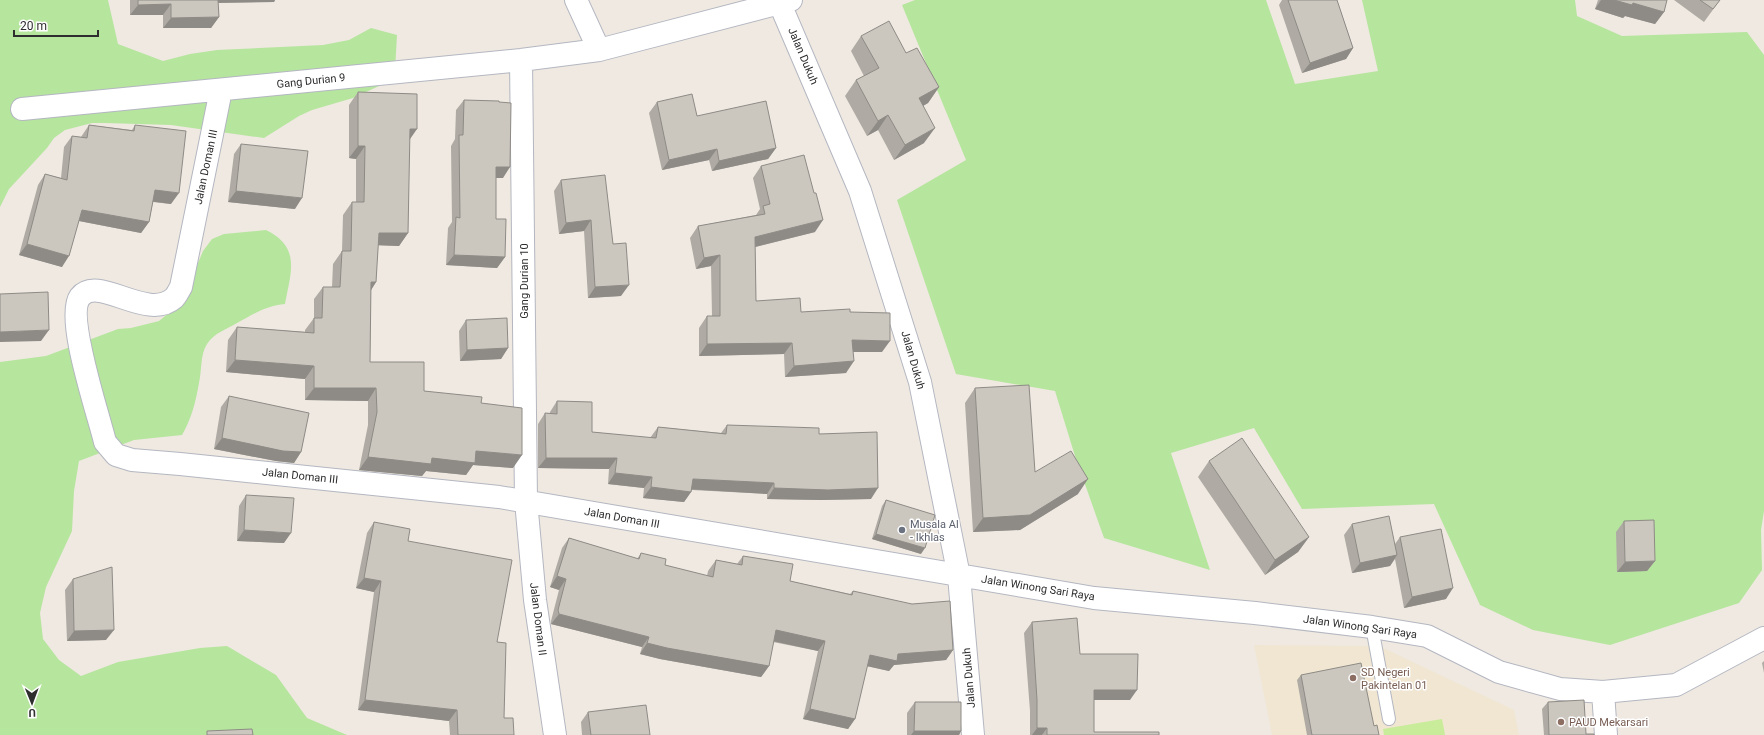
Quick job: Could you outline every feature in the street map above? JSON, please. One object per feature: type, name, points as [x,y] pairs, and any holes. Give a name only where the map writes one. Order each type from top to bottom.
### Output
[{"type":"street","points":[[576,0],[599,50]]},
{"type":"street","name":"Gang Durian 9","points":[[22,109],[521,60],[599,50],[786,2]]},
{"type":"street","name":"Jalan Dukuh","points":[[786,2],[860,191],[920,382],[959,576],[973,735]]},
{"type":"street","name":"Gang Durian 10","points":[[521,60],[526,501]]},
{"type":"street","name":"Jalan Doman III","points":[[221,90],[181,287],[174,298],[161,304],[142,304],[99,290],[87,292],[80,298],[76,306],[77,337],[106,442],[116,455],[132,460],[526,501],[959,576]]},
{"type":"street","name":"Jalan Doman II","points":[[526,501],[535,600],[555,735]]},
{"type":"street","name":"Jalan Winong Sari Raya","points":[[959,576],[1094,598],[1256,613],[1372,627],[1427,636],[1499,672],[1560,689],[1602,692],[1676,685],[1764,638]]},
{"type":"street","points":[[1602,692],[1606,735]]},
{"type":"lane","points":[[1372,627],[1389,719]]},
{"type":"shaded area","name":"SD Negeri Pakintelan 01","points":[[1254,645],[1379,646],[1514,710],[1519,735],[1272,735]]},
{"type":"green space","points":[[0,0],[108,0],[118,44],[163,61],[190,54],[217,50],[323,45],[349,40],[371,28],[397,35],[395,70],[379,86],[353,98],[312,110],[299,116],[264,138],[171,125],[92,123],[65,130],[54,138],[47,148],[9,189],[0,207]]},
{"type":"green space","points":[[915,0],[1266,0],[1295,84],[1378,71],[1362,0],[1575,0],[1577,16],[1622,36],[1747,32],[1764,55],[1764,511],[1761,530],[1762,570],[1739,603],[1610,645],[1533,630],[1480,605],[1434,504],[1302,509],[1254,428],[1171,453],[1210,570],[1104,538],[1075,456],[1055,391],[956,374],[897,200],[966,160],[902,5]]},
{"type":"green space","points":[[266,230],[285,244],[289,252],[291,271],[285,304],[254,314],[221,332],[210,340],[203,353],[198,390],[193,410],[182,435],[134,440],[79,461],[74,491],[72,531],[46,587],[40,613],[43,639],[59,660],[81,676],[118,662],[200,648],[227,646],[276,675],[307,718],[347,735],[0,735],[0,362],[46,356],[118,329],[131,328],[159,321],[170,312],[193,275],[203,251],[212,239],[224,234]]},
{"type":"green space","points":[[1442,719],[1445,735],[1384,735],[1383,729]]},
{"type":"building","points":[[138,0],[218,0],[219,17],[171,18],[171,4],[138,5]]},
{"type":"building","points":[[1288,0],[1337,0],[1353,48],[1310,63]]},
{"type":"building","points":[[1614,0],[1667,0],[1664,12],[1633,3],[1632,5]]},
{"type":"building","points":[[1700,0],[1720,0],[1713,9]]},
{"type":"building","points":[[889,21],[906,53],[917,48],[939,87],[919,98],[935,128],[905,145],[888,115],[878,121],[856,80],[879,68],[861,36]]},
{"type":"building","points":[[358,92],[417,94],[417,129],[410,129],[408,233],[379,233],[376,282],[371,282],[370,362],[424,362],[424,391],[482,397],[481,403],[522,408],[522,455],[476,451],[475,463],[432,458],[431,464],[368,457],[377,412],[376,388],[314,388],[314,366],[235,360],[237,327],[314,333],[314,318],[322,318],[323,287],[340,287],[342,251],[351,251],[352,202],[364,202],[365,146],[358,146]]},
{"type":"building","points":[[692,94],[697,116],[766,101],[776,148],[719,161],[717,149],[669,160],[657,102]]},
{"type":"building","points":[[464,100],[499,101],[511,103],[510,167],[496,167],[496,219],[506,219],[505,257],[454,255],[456,217],[460,218],[459,135],[463,135]]},
{"type":"building","points":[[89,125],[134,131],[135,125],[186,131],[179,193],[155,190],[149,222],[82,210],[69,256],[27,244],[45,174],[67,180],[72,136],[87,138]]},
{"type":"building","points":[[241,144],[308,151],[302,198],[236,191]]},
{"type":"building","points":[[804,155],[823,220],[755,237],[756,301],[800,298],[801,312],[850,309],[850,312],[890,313],[890,341],[852,340],[854,361],[794,366],[792,343],[707,344],[707,316],[720,316],[720,255],[704,258],[698,226],[765,214],[763,206],[770,204],[761,166]]},
{"type":"building","points":[[605,175],[613,244],[626,243],[629,285],[595,287],[591,220],[566,223],[561,180]]},
{"type":"building","points":[[48,292],[49,330],[0,332],[0,294]]},
{"type":"building","points":[[507,318],[508,348],[467,350],[466,320]]},
{"type":"building","points":[[1029,385],[1035,472],[1071,451],[1088,479],[1030,515],[983,518],[975,388]]},
{"type":"building","points":[[229,396],[309,413],[301,452],[283,451],[222,438]]},
{"type":"building","points":[[557,401],[592,402],[592,432],[656,438],[658,427],[726,434],[727,425],[819,428],[819,434],[877,432],[878,488],[828,490],[774,488],[774,483],[693,479],[691,492],[651,487],[652,477],[615,473],[617,458],[546,458],[545,413],[557,414]]},
{"type":"building","points":[[1242,438],[1309,537],[1275,560],[1209,461]]},
{"type":"building","points":[[246,495],[294,498],[291,533],[244,530]]},
{"type":"building","name":"Musala Al - Ikhlas","points":[[886,500],[935,515],[925,548],[876,534]]},
{"type":"building","points":[[1389,516],[1397,555],[1360,563],[1352,524]]},
{"type":"building","points":[[1654,520],[1655,561],[1625,562],[1624,521]]},
{"type":"building","points":[[374,522],[410,529],[408,541],[512,560],[497,642],[506,643],[504,718],[513,718],[514,735],[458,735],[457,710],[365,700],[381,581],[364,578]]},
{"type":"building","points":[[1441,529],[1453,588],[1412,597],[1400,537]]},
{"type":"building","points":[[569,538],[639,559],[641,553],[666,559],[665,565],[713,577],[716,560],[742,565],[743,556],[793,564],[790,581],[852,595],[853,591],[912,604],[950,601],[953,650],[898,654],[897,661],[870,655],[855,719],[810,709],[825,641],[776,630],[769,666],[667,648],[647,643],[649,637],[559,614],[558,610],[566,579],[557,576]]},
{"type":"building","points":[[112,567],[114,630],[74,631],[73,579]]},
{"type":"building","points":[[1077,618],[1080,654],[1138,654],[1137,690],[1094,690],[1094,732],[1159,732],[1159,735],[1047,735],[1047,728],[1037,728],[1037,700],[1032,622]]},
{"type":"building","points":[[1361,663],[1374,726],[1377,725],[1379,735],[1312,735],[1301,675]]},
{"type":"building","name":"PAUD Mekarsari","points":[[1584,700],[1586,734],[1594,735],[1549,735],[1548,702]]},
{"type":"building","points":[[915,702],[961,702],[961,731],[914,731]]},
{"type":"building","points":[[646,705],[650,735],[591,735],[588,712]]},
{"type":"building","points":[[252,729],[253,735],[207,735],[207,731]]},
{"type":"place","name":"Musala Al - Ikhlas","points":[[902,530]]},
{"type":"place","name":"SD Negeri Pakintelan 01","points":[[1353,678]]},
{"type":"place","name":"PAUD Mekarsari","points":[[1561,722]]}]
